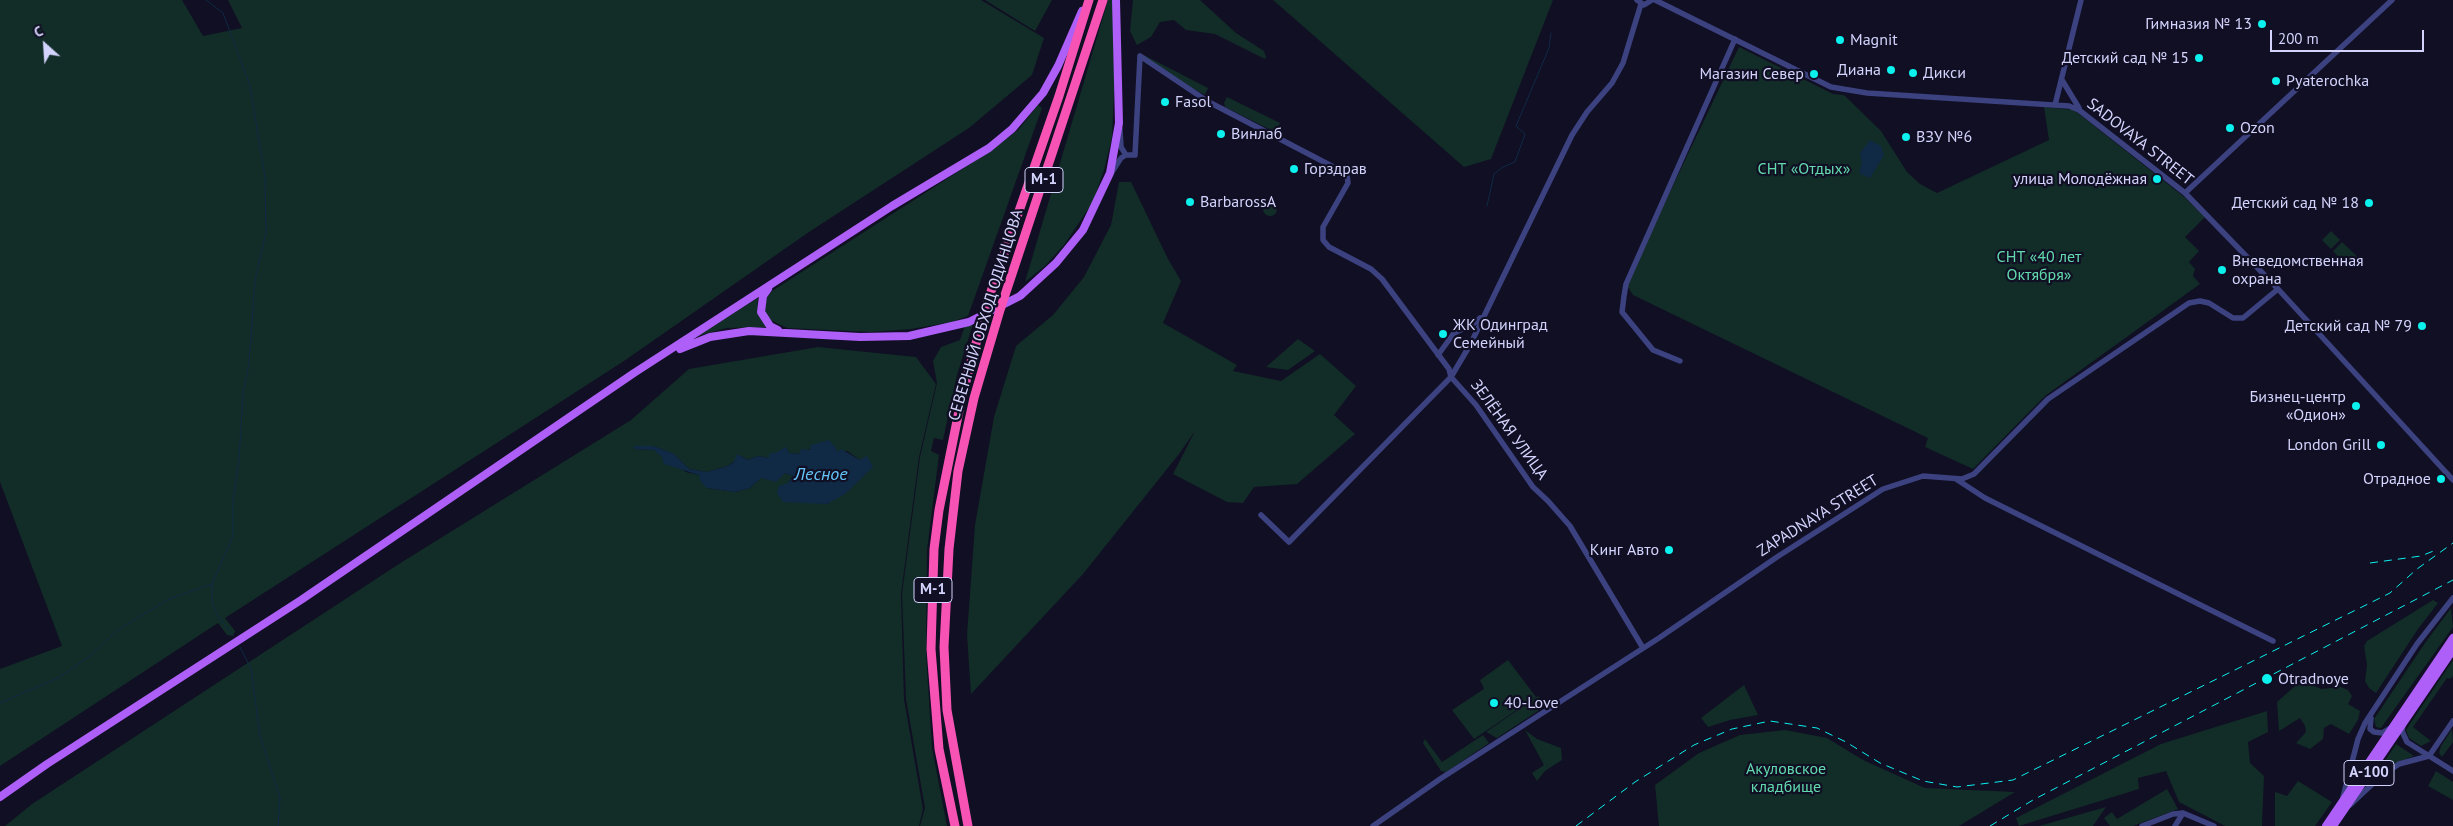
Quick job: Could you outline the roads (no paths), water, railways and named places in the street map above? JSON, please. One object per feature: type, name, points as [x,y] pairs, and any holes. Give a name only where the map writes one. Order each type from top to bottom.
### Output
[{"type":"highway","name":"СЕВЕРНЫЙ ОБХОД ОДИНЦОВА","points":[[955,826],[939,749],[931,649],[934,549],[939,510],[962,396],[986,306],[1059,96],[1088,0]]},
{"type":"highway","name":"СЕВЕРНЫЙ ОБХОД ОДИНЦОВА","points":[[968,826],[947,710],[944,647],[947,576],[958,471],[974,398],[1000,310],[1104,0]]},
{"type":"main road","name":"М-1","points":[[0,797],[47,764],[301,600],[634,373],[776,283],[892,206],[989,148],[1012,129],[1043,93],[1058,66],[1088,0]]},
{"type":"main road","name":"М-1","points":[[634,373],[672,352],[710,337],[749,331],[860,336],[909,336],[969,322],[1020,296],[1069,248],[1083,230],[1110,173],[1119,123],[1116,0]]},
{"type":"main road","points":[[776,283],[763,296],[761,312],[770,326],[786,333]]},
{"type":"main road","name":"А-100","points":[[2326,826],[2453,638]]},
{"type":"main road","name":"А-100","points":[[2333,826],[2453,650]]},
{"type":"street","points":[[1451,377],[1572,135],[1587,112],[1612,84],[1623,63],[1639,2],[1646,4],[1653,0]]},
{"type":"street","name":"SADOVAYA STREET","points":[[1653,0],[1818,82],[1844,90],[2074,107],[2184,193],[2278,289],[2452,478]]},
{"type":"street","points":[[2055,105],[2081,0]]},
{"type":"street","points":[[2184,193],[2392,0]]},
{"type":"street","points":[[1680,361],[1653,350],[1622,314],[1626,284],[1735,40]]},
{"type":"street","points":[[1099,196],[1117,164],[1126,155],[1135,155],[1140,56],[1207,101],[1347,174],[1349,180],[1323,227],[1323,240],[1329,248],[1371,269],[1382,279],[1449,368],[1451,377]]},
{"type":"street","points":[[2062,80],[2068,93],[2082,112]]},
{"type":"street","points":[[1119,123],[1122,147],[1126,155]]},
{"type":"street","name":"ZAPADNAYA STREET","points":[[1373,826],[1440,779],[1643,648],[1777,557],[1883,489],[1924,476],[1956,479],[1974,474],[2048,399],[2189,303],[2200,301],[2209,303],[2233,318],[2243,318],[2278,289]]},
{"type":"street","points":[[1438,355],[1454,333],[1472,325],[1484,314]]},
{"type":"street","name":"ЗЕЛЁНАЯ УЛИЦА","points":[[1261,515],[1289,542],[1451,377],[1476,405],[1533,488],[1548,501],[1570,526],[1643,648]]},
{"type":"street","points":[[1956,479],[1985,498],[2273,641]]},
{"type":"street","points":[[2342,804],[2358,739],[2373,712],[2417,644],[2453,598]]},
{"type":"street","points":[[2373,712],[2369,723],[2370,729],[2374,732],[2382,733],[2392,727]]},
{"type":"street","points":[[2405,720],[2402,731],[2407,742],[2453,771]]},
{"type":"street","points":[[2342,813],[2381,776],[2399,764],[2428,756],[2453,721]]},
{"type":"street","points":[[2142,826],[2183,813],[2214,826]]},
{"type":"street","points":[[2174,826],[2183,813]]},
{"type":"water","points":[[1870,140],[1881,146],[1884,155],[1870,178],[1859,173],[1862,163],[1860,153]]},
{"type":"water","name":"Лесное","points":[[829,440],[837,452],[841,449],[860,460],[867,456],[873,467],[845,494],[827,504],[783,502],[777,493],[779,486],[788,483],[793,476],[785,473],[776,482],[761,478],[750,488],[735,492],[707,488],[701,482],[699,475],[664,464],[662,457],[654,450],[635,449],[633,446],[653,446],[674,454],[689,469],[707,472],[728,466],[734,462],[737,454],[748,460],[758,456],[769,458],[770,453],[775,453],[786,447],[789,453],[799,454],[801,449],[810,450],[811,445]]},
{"type":"waterway","points":[[206,0],[223,13],[250,86],[265,177],[266,232],[255,280],[249,363],[243,394],[239,459],[233,501],[233,536],[212,584],[212,604],[218,616],[233,636]]},
{"type":"waterway","points":[[1487,206],[1494,174],[1503,167],[1515,162],[1525,134],[1516,126],[1549,48],[1551,33]]},
{"type":"waterway","points":[[0,703],[60,677],[91,655],[119,629],[169,599],[212,584]]},
{"type":"waterway","points":[[240,647],[251,669],[260,736],[280,798],[278,826]]},
{"type":"railway","points":[[1576,826],[1635,782],[1694,745],[1732,729],[1770,721],[1817,728],[1846,742],[1880,763],[1923,781],[1957,787],[2013,780],[2390,593],[2417,569],[2453,543]]},
{"type":"railway","points":[[2370,563],[2421,556],[2436,550]]},
{"type":"railway","points":[[1990,826],[2033,800],[2453,580]]},
{"type":"place","name":"Гимназия № 13","points":[[2262,24]]},
{"type":"place","name":"Magnit","points":[[1840,40]]},
{"type":"place","name":"Детский сад № 15","points":[[2199,58]]},
{"type":"place","name":"Диана","points":[[1891,70]]},
{"type":"place","name":"Дикси","points":[[1913,73]]},
{"type":"place","name":"Магазин Север","points":[[1814,74]]},
{"type":"place","name":"Pyaterochka","points":[[2276,81]]},
{"type":"place","name":"Fasol","points":[[1165,102]]},
{"type":"place","name":"Ozon","points":[[2230,128]]},
{"type":"place","name":"Винлаб","points":[[1221,134]]},
{"type":"place","name":"ВЗУ №6","points":[[1906,137]]},
{"type":"place","name":"Горздрав","points":[[1294,169]]},
{"type":"place","name":"улица Молодёжная","points":[[2157,179]]},
{"type":"place","name":"BarbarossA","points":[[1190,202]]},
{"type":"place","name":"Детский сад № 18","points":[[2369,203]]},
{"type":"place","name":"Вневедомственная охрана","points":[[2222,270]]},
{"type":"place","name":"Детский сад № 79","points":[[2422,326]]},
{"type":"place","name":"ЖК Одинград Семейный","points":[[1443,334]]},
{"type":"place","name":"Бизнец-центр «Одион»","points":[[2356,406]]},
{"type":"place","name":"London Grill","points":[[2381,445]]},
{"type":"place","name":"Отрадное","points":[[2441,479]]},
{"type":"place","name":"Кинг Авто","points":[[1669,550]]},
{"type":"place","name":"Otradnoye","points":[[2267,679]]},
{"type":"place","name":"40-Love","points":[[1494,703]]},
{"type":"park label","name":"СНТ «Отдых»","points":[[1804,169]]},
{"type":"park label","name":"СНТ «40 лет Октября»","points":[[2039,266]]},
{"type":"park label","name":"Акуловское кладбище","points":[[1786,778]]}]
